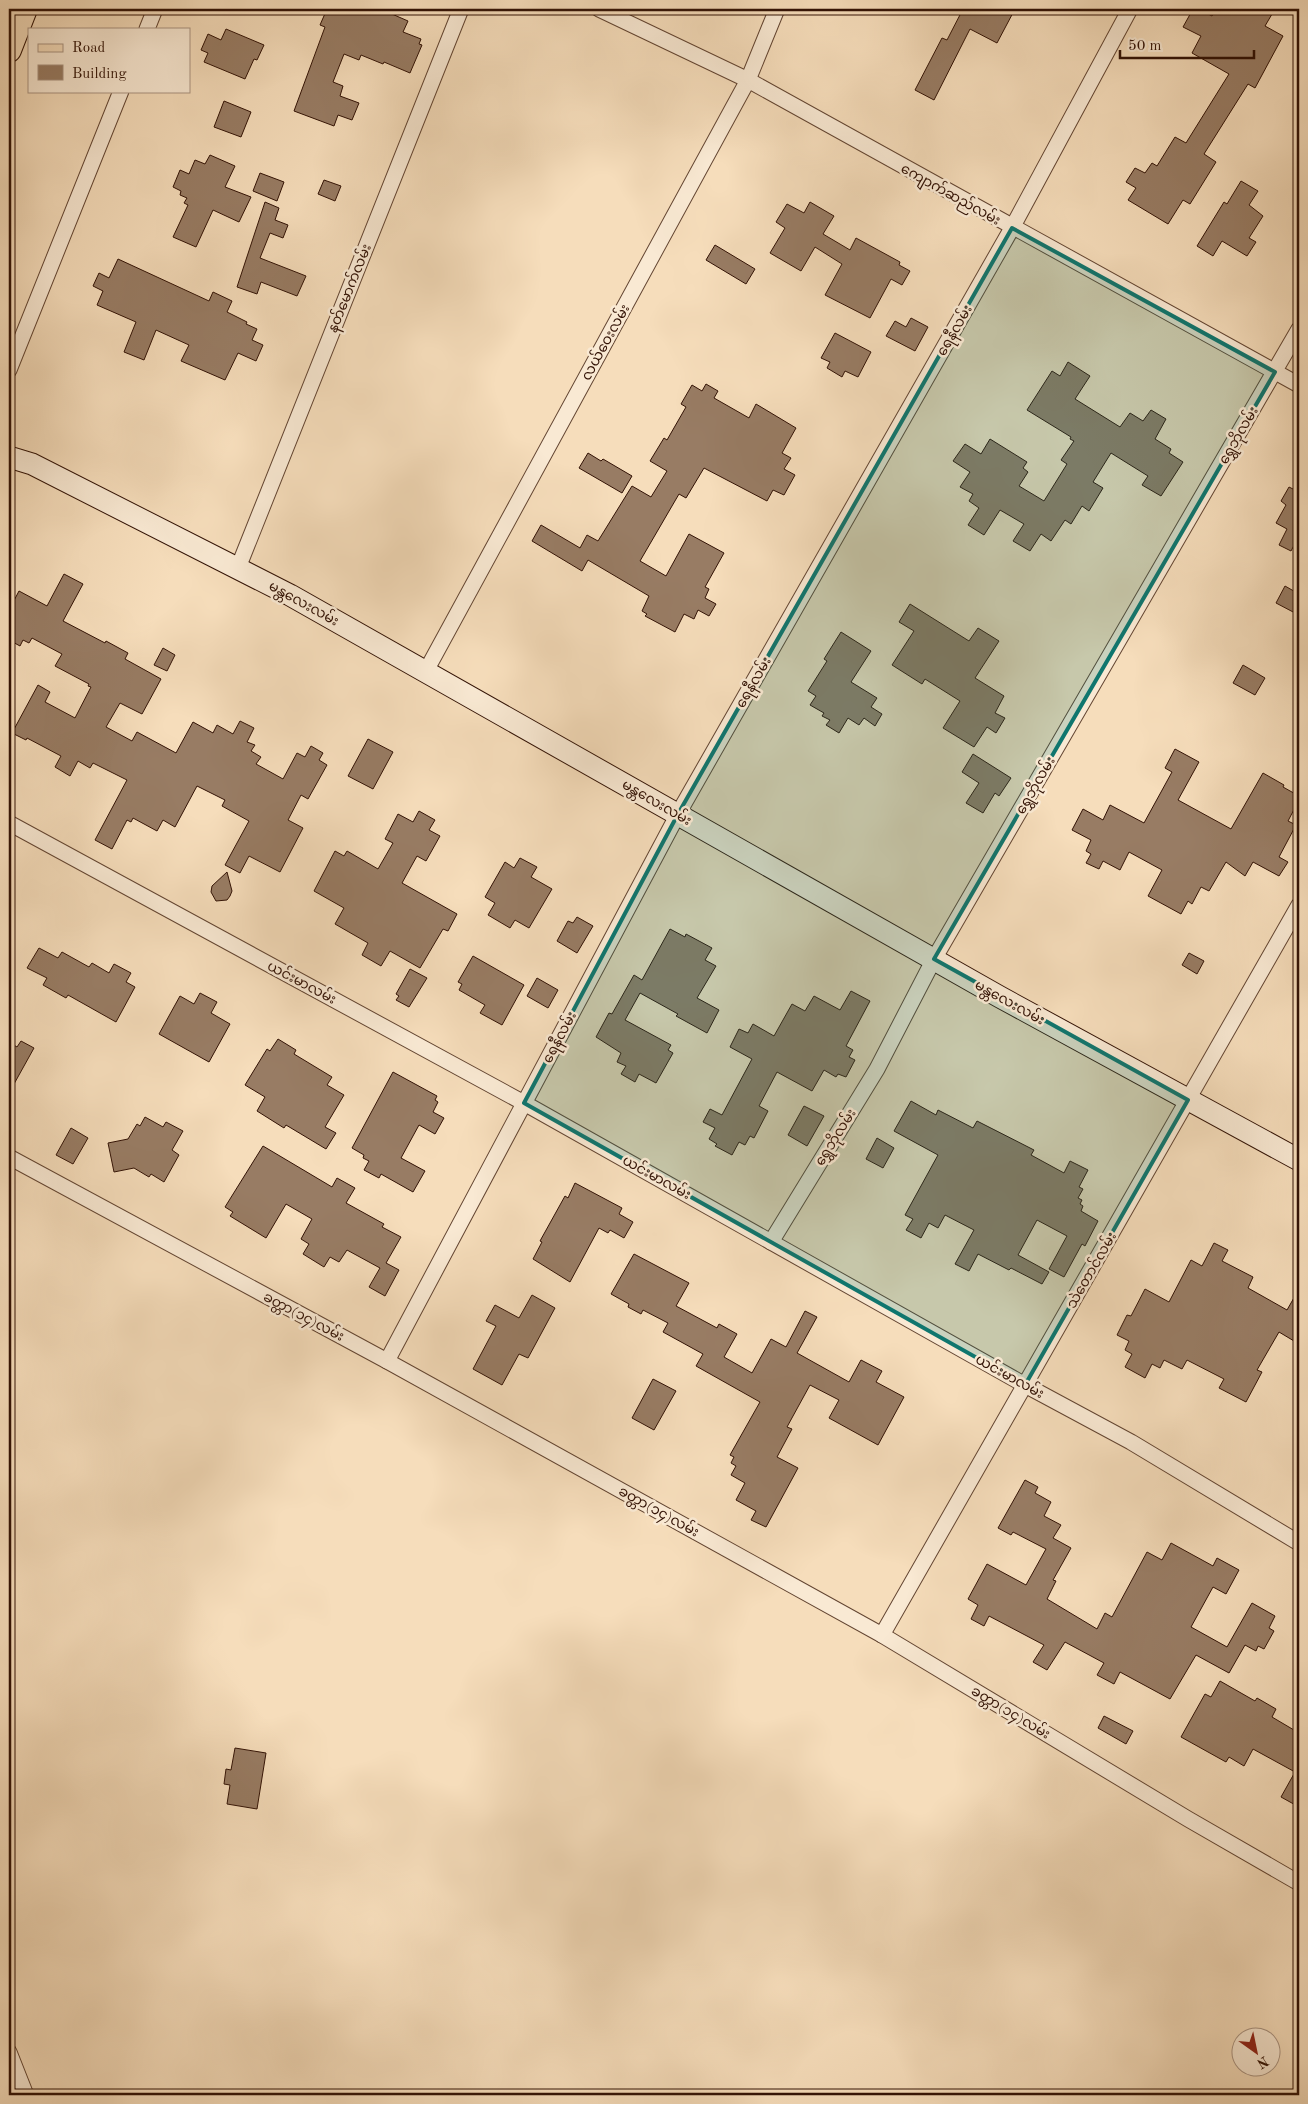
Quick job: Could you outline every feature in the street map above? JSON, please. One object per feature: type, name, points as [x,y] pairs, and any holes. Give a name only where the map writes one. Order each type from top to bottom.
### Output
[{"type":"main road","points":[[9,50],[25,9]]},
{"type":"main road","name":"မန္တလေးလမ်း","points":[[9,457],[32,464],[290,594],[934,960],[1299,1160]]},
{"type":"street","points":[[147,28],[155,9]]},
{"type":"street","name":"နတ်မောက်လမ်း","points":[[238,568],[461,9]]},
{"type":"street","name":"ကျောက်ဆည်လမ်း","points":[[600,9],[748,80],[1012,228],[1299,385]]},
{"type":"street","name":"လယ်ဝေးလမ်း","points":[[426,671],[748,80],[778,9]]},
{"type":"street","name":"ရေနီလမ်း","points":[[387,1361],[678,814],[1012,228],[1130,9]]},
{"type":"street","points":[[9,370],[121,92]]},
{"type":"street","name":"ရွှေဘိုလမ်း","points":[[771,1242],[878,1069],[934,960],[1299,329]]},
{"type":"street","name":"ယင်းမာလမ်း","points":[[9,823],[524,1103],[1025,1385],[1131,1442],[1299,1543]]},
{"type":"street","name":"သဲတောင်လမ်း","points":[[882,1635],[1299,905]]},
{"type":"street","name":"ခတ္တာ(၁၄)လမ်း","points":[[9,1157],[387,1361],[882,1635],[1299,1884]]},
{"type":"street","points":[[9,2052],[26,2095]]},
{"type":"highlighted area","points":[[1012,228],[1275,372],[934,959],[1188,1100],[1025,1385],[524,1103],[678,814]]},
{"type":"building","points":[[327,9],[394,9],[392,14],[408,21],[403,32],[421,39],[419,44],[422,45],[410,73],[361,55],[359,60],[344,54],[333,82],[343,86],[340,96],[359,103],[352,120],[338,115],[334,126],[294,111],[325,27],[320,25]]},
{"type":"building","points":[[963,9],[1015,9],[997,43],[970,29],[934,100],[915,90],[942,38],[947,40]]},
{"type":"building","points":[[1193,9],[1199,9],[1212,16],[1216,9],[1275,9],[1265,26],[1283,36],[1255,88],[1248,84],[1204,154],[1216,162],[1190,204],[1183,200],[1168,224],[1128,200],[1136,188],[1126,182],[1135,168],[1145,173],[1152,163],[1157,166],[1175,137],[1186,143],[1229,74],[1192,53],[1201,36],[1183,27]]},
{"type":"building","points":[[226,29],[264,45],[257,60],[254,59],[245,79],[204,62],[208,53],[201,50],[208,34],[221,40]]},
{"type":"building","points":[[224,101],[251,112],[241,137],[214,127]]},
{"type":"building","points":[[210,155],[235,166],[225,187],[251,197],[239,222],[213,210],[196,247],[173,237],[188,205],[184,203],[187,198],[180,195],[181,191],[173,187],[180,170],[189,174],[195,160],[205,164]]},
{"type":"building","points":[[260,173],[284,182],[277,201],[253,191]]},
{"type":"building","points":[[324,180],[341,186],[335,201],[318,194]]},
{"type":"building","points":[[1241,181],[1258,191],[1249,205],[1263,216],[1249,238],[1256,242],[1247,256],[1222,241],[1213,256],[1197,246],[1224,202],[1227,204]]},
{"type":"building","points":[[265,202],[279,208],[275,220],[288,225],[283,238],[270,233],[260,258],[306,276],[297,296],[261,282],[257,294],[237,287]]},
{"type":"building","points":[[810,202],[834,216],[823,234],[850,250],[856,238],[900,262],[899,265],[910,271],[902,285],[891,279],[870,318],[825,295],[842,264],[815,247],[801,271],[770,253],[785,228],[776,222],[787,204],[804,213]]},
{"type":"building","points":[[715,245],[755,269],[746,284],[706,260]]},
{"type":"building","points":[[118,259],[209,301],[213,292],[232,301],[227,312],[257,329],[252,340],[263,345],[256,361],[238,353],[225,380],[181,361],[189,345],[156,330],[144,360],[124,352],[136,322],[97,305],[103,291],[93,286],[99,273],[109,278]]},
{"type":"building","points":[[911,318],[928,327],[915,351],[886,336],[895,321],[906,327]]},
{"type":"building","points":[[835,333],[871,352],[858,377],[845,371],[842,377],[827,368],[830,362],[821,358]]},
{"type":"building","points":[[1068,362],[1090,376],[1075,399],[1120,427],[1130,413],[1143,421],[1151,410],[1166,419],[1155,439],[1171,449],[1169,453],[1183,462],[1161,496],[1142,485],[1148,476],[1111,453],[1093,482],[1103,488],[1089,511],[1082,506],[1071,524],[1065,520],[1051,541],[1041,534],[1030,551],[1013,541],[1024,524],[1000,510],[984,535],[968,525],[979,508],[969,501],[973,494],[960,487],[970,472],[953,461],[965,444],[981,454],[990,439],[1027,462],[1023,468],[1028,472],[1019,486],[1044,501],[1067,464],[1061,460],[1074,441],[1070,439],[1071,437],[1027,410],[1052,371],[1060,376]]},
{"type":"building","points":[[706,384],[718,391],[714,398],[749,418],[756,404],[796,428],[782,453],[791,458],[784,469],[795,475],[784,495],[773,490],[767,501],[704,468],[686,498],[679,494],[640,561],[666,576],[689,534],[724,553],[705,587],[709,589],[705,598],[716,604],[709,616],[698,610],[694,619],[684,614],[675,632],[645,616],[647,614],[642,611],[649,596],[588,560],[582,571],[532,541],[541,525],[580,548],[587,535],[598,541],[632,486],[651,497],[667,471],[650,461],[664,438],[667,440],[686,407],[681,404],[692,385],[702,391]]},
{"type":"building","points":[[588,453],[601,461],[603,459],[632,476],[622,493],[579,468]]},
{"type":"building","points":[[1299,481],[1299,536],[1291,551],[1279,545],[1287,529],[1276,523],[1286,505],[1281,501],[1289,487],[1295,490]]},
{"type":"building","points":[[64,574],[83,584],[63,621],[128,653],[125,659],[161,679],[142,714],[120,703],[106,727],[132,741],[137,732],[176,753],[193,722],[213,733],[217,725],[233,734],[240,721],[254,728],[247,742],[255,745],[251,751],[261,757],[256,764],[283,779],[297,753],[305,757],[311,746],[323,753],[319,760],[327,765],[308,799],[301,795],[288,820],[303,828],[280,872],[249,856],[240,873],[225,865],[249,821],[222,806],[225,800],[197,786],[175,827],[163,820],[157,831],[133,818],[131,822],[127,820],[112,849],[95,840],[127,780],[93,763],[90,768],[78,761],[70,776],[55,767],[61,756],[27,738],[26,740],[12,733],[38,685],[50,692],[45,702],[75,718],[91,687],[88,686],[89,684],[55,666],[62,654],[32,638],[29,643],[23,640],[20,646],[9,640],[9,610],[19,591],[47,606]]},
{"type":"building","points":[[1285,586],[1299,594],[1299,605],[1295,613],[1276,603]]},
{"type":"building","points":[[910,604],[969,641],[978,628],[999,641],[975,678],[1004,696],[995,713],[1005,718],[996,733],[987,727],[974,747],[943,728],[960,701],[925,679],[922,684],[892,665],[914,631],[899,622]]},
{"type":"building","points":[[841,632],[871,651],[851,682],[877,698],[871,707],[882,714],[875,726],[864,718],[859,725],[848,718],[839,733],[826,725],[830,720],[822,716],[824,713],[810,705],[816,696],[808,691],[827,661],[824,659]]},
{"type":"building","points":[[163,648],[175,655],[167,671],[154,665]]},
{"type":"building","points":[[1243,665],[1265,678],[1255,695],[1233,683]]},
{"type":"building","points":[[368,739],[393,752],[373,789],[348,776]]},
{"type":"building","points":[[1175,749],[1199,762],[1178,800],[1231,829],[1263,773],[1299,796],[1299,800],[1288,821],[1296,825],[1279,857],[1288,862],[1279,876],[1253,862],[1245,876],[1226,862],[1209,891],[1201,887],[1192,904],[1188,901],[1181,914],[1148,896],[1162,870],[1129,852],[1120,870],[1103,861],[1099,869],[1086,863],[1091,854],[1086,851],[1091,840],[1072,830],[1083,809],[1103,820],[1110,805],[1144,823],[1172,772],[1165,768]]},
{"type":"building","points":[[973,754],[1011,778],[999,796],[995,793],[983,813],[966,803],[979,783],[962,772]]},
{"type":"building","points":[[419,811],[435,820],[429,830],[440,836],[426,861],[417,856],[402,883],[457,914],[448,931],[443,929],[420,968],[390,951],[381,966],[362,955],[368,943],[335,924],[344,908],[314,891],[335,851],[344,856],[347,851],[378,869],[393,843],[385,839],[398,814],[413,822]]},
{"type":"building","points":[[520,858],[537,867],[531,877],[552,889],[529,928],[515,920],[510,928],[488,915],[495,903],[485,897],[505,862],[514,868]]},
{"type":"building","points":[[227,872],[232,891],[227,900],[216,901],[211,892],[212,886]]},
{"type":"building","points":[[577,917],[593,926],[577,953],[557,941],[568,921],[573,923]]},
{"type":"building","points":[[670,929],[685,937],[686,934],[712,948],[705,960],[716,966],[697,998],[719,1010],[707,1033],[640,993],[625,1020],[671,1045],[668,1050],[673,1053],[656,1083],[639,1074],[635,1082],[621,1074],[626,1066],[617,1062],[621,1053],[596,1037],[609,1013],[612,1014],[634,975],[642,980]]},
{"type":"building","points":[[39,948],[58,958],[62,952],[89,967],[92,963],[109,973],[114,964],[131,973],[126,982],[135,987],[116,1022],[68,995],[66,998],[43,985],[47,978],[27,968]]},
{"type":"building","points":[[1189,953],[1204,961],[1197,974],[1182,965]]},
{"type":"building","points":[[473,956],[524,985],[502,1025],[480,1013],[485,1005],[459,990],[462,984],[458,982]]},
{"type":"building","points":[[410,969],[427,978],[409,1007],[396,1000],[399,996],[396,994]]},
{"type":"building","points":[[537,978],[558,990],[548,1008],[527,996]]},
{"type":"building","points":[[851,991],[870,1001],[846,1046],[853,1050],[849,1057],[855,1060],[846,1077],[838,1074],[836,1077],[824,1070],[812,1091],[777,1072],[759,1106],[768,1111],[754,1138],[750,1136],[745,1145],[739,1142],[732,1155],[715,1146],[717,1144],[709,1139],[715,1128],[703,1122],[710,1109],[722,1115],[752,1059],[730,1047],[739,1029],[748,1033],[753,1024],[774,1036],[792,1004],[805,1011],[814,996],[840,1010]]},
{"type":"building","points":[[200,993],[217,1002],[211,1013],[230,1024],[209,1062],[159,1034],[180,996],[194,1004]]},
{"type":"building","points":[[278,1039],[296,1050],[294,1054],[332,1077],[327,1085],[344,1095],[325,1127],[336,1133],[326,1149],[286,1125],[284,1128],[257,1111],[265,1097],[245,1085],[267,1049],[270,1051]]},
{"type":"building","points":[[21,1041],[34,1048],[9,1093],[9,1042],[17,1047]]},
{"type":"building","points":[[393,1072],[437,1096],[435,1100],[438,1102],[433,1112],[444,1118],[435,1134],[419,1125],[401,1158],[425,1171],[413,1192],[381,1174],[379,1178],[364,1170],[369,1161],[363,1158],[364,1155],[352,1148]]},
{"type":"building","points":[[911,1101],[936,1115],[938,1110],[973,1128],[977,1121],[1034,1150],[1031,1155],[1064,1173],[1070,1161],[1088,1170],[1079,1187],[1083,1189],[1078,1198],[1082,1200],[1080,1204],[1083,1206],[1081,1211],[1098,1221],[1085,1246],[1082,1244],[1064,1277],[1049,1269],[1067,1236],[1037,1220],[1018,1255],[1049,1272],[1042,1284],[978,1254],[969,1271],[955,1264],[974,1230],[945,1215],[938,1228],[929,1223],[921,1238],[906,1230],[913,1219],[905,1215],[938,1155],[894,1131]]},
{"type":"building","points":[[804,1106],[824,1116],[807,1146],[788,1135]]},
{"type":"building","points":[[145,1117],[163,1127],[166,1122],[183,1131],[172,1150],[179,1155],[164,1182],[151,1174],[149,1177],[134,1168],[114,1172],[108,1143],[128,1139],[137,1124],[140,1126]]},
{"type":"building","points":[[71,1128],[88,1138],[73,1164],[56,1155]]},
{"type":"building","points":[[877,1138],[894,1148],[883,1168],[866,1159]]},
{"type":"building","points":[[263,1146],[332,1187],[337,1178],[355,1188],[346,1203],[384,1224],[382,1227],[401,1237],[386,1263],[399,1270],[385,1296],[369,1287],[380,1268],[347,1250],[339,1262],[330,1257],[324,1267],[303,1254],[309,1244],[301,1239],[312,1219],[286,1204],[266,1238],[230,1216],[233,1212],[225,1207]]},
{"type":"building","points":[[575,1183],[622,1208],[619,1214],[633,1222],[624,1238],[610,1230],[608,1233],[599,1228],[570,1282],[533,1259],[542,1242],[540,1241],[565,1196],[568,1198]]},
{"type":"building","points":[[1214,1243],[1228,1250],[1222,1261],[1253,1277],[1248,1288],[1287,1310],[1299,1289],[1299,1344],[1279,1332],[1257,1370],[1262,1372],[1246,1402],[1219,1388],[1224,1379],[1187,1360],[1182,1369],[1164,1360],[1160,1368],[1152,1364],[1145,1378],[1125,1367],[1132,1354],[1125,1350],[1129,1341],[1117,1335],[1127,1315],[1131,1316],[1145,1289],[1169,1302],[1191,1260],[1202,1266]]},
{"type":"building","points":[[634,1254],[689,1283],[676,1306],[717,1328],[719,1324],[737,1334],[724,1357],[752,1373],[771,1339],[786,1347],[805,1311],[817,1317],[797,1353],[849,1382],[861,1360],[882,1371],[876,1382],[904,1397],[878,1445],[829,1418],[839,1400],[810,1385],[787,1427],[792,1429],[777,1457],[798,1468],[766,1527],[751,1520],[756,1511],[736,1500],[745,1483],[731,1475],[736,1466],[731,1463],[734,1457],[730,1455],[760,1402],[696,1366],[703,1354],[663,1332],[668,1323],[643,1310],[641,1314],[628,1307],[629,1304],[611,1294]]},
{"type":"building","points":[[532,1295],[555,1308],[528,1358],[519,1354],[502,1385],[473,1369],[496,1326],[486,1321],[495,1305],[519,1318]]},
{"type":"building","points":[[653,1379],[676,1391],[654,1430],[632,1418]]},
{"type":"building","points":[[1025,1480],[1038,1487],[1035,1493],[1051,1502],[1044,1516],[1061,1525],[1053,1538],[1071,1548],[1053,1580],[1056,1581],[1047,1599],[1097,1629],[1105,1613],[1112,1617],[1147,1552],[1162,1560],[1171,1543],[1213,1566],[1217,1558],[1239,1570],[1226,1594],[1213,1587],[1191,1627],[1227,1647],[1252,1603],[1275,1616],[1269,1628],[1274,1631],[1264,1649],[1258,1646],[1256,1651],[1245,1645],[1229,1673],[1196,1655],[1170,1699],[1120,1672],[1114,1684],[1097,1675],[1104,1663],[1065,1642],[1047,1670],[1033,1662],[1044,1645],[989,1616],[984,1626],[971,1619],[978,1605],[968,1599],[987,1564],[1026,1585],[1046,1549],[1013,1532],[1011,1535],[998,1528]]},
{"type":"building","points":[[1220,1681],[1255,1701],[1257,1698],[1276,1709],[1272,1717],[1299,1733],[1299,1807],[1281,1797],[1295,1772],[1253,1749],[1244,1766],[1229,1757],[1226,1762],[1181,1737],[1205,1694],[1211,1697]]},
{"type":"building","points":[[1104,1716],[1133,1731],[1126,1744],[1098,1728]]},
{"type":"building","points":[[235,1748],[266,1753],[257,1809],[227,1804],[230,1785],[224,1784],[226,1769],[231,1770]]}]
